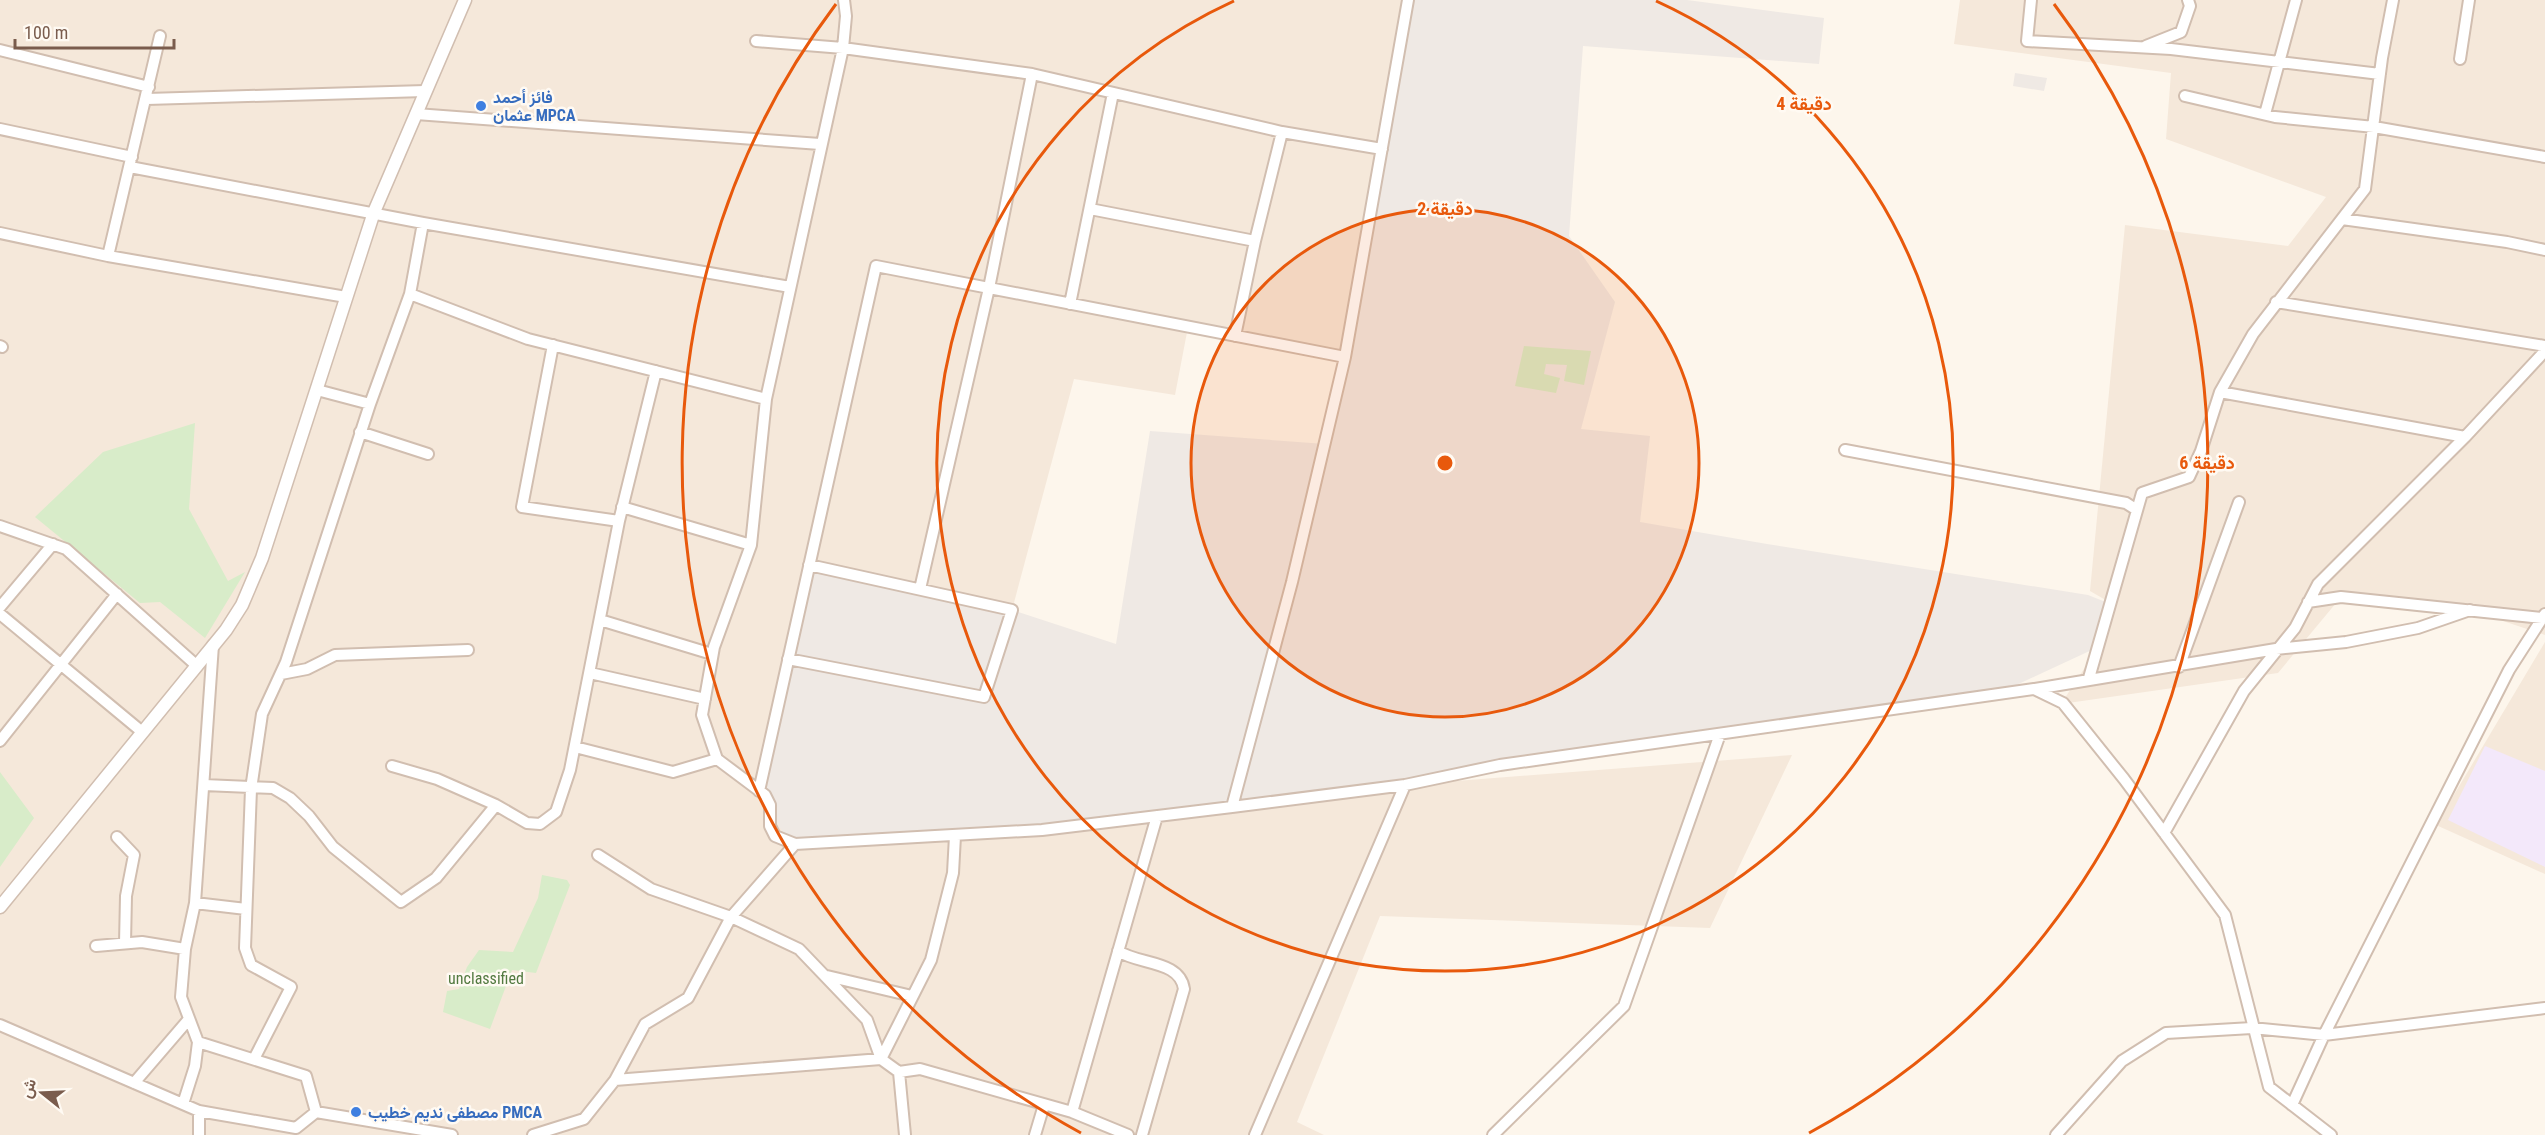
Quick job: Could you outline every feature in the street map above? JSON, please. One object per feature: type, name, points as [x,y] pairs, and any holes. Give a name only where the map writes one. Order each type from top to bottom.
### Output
[{"type":"street","points":[[0,907],[213,645],[242,605],[254,580],[374,212],[465,0]]},
{"type":"street","points":[[844,0],[846,16],[843,48],[820,144],[766,399],[751,545],[712,654],[702,716],[717,759],[765,795],[770,805],[770,826],[775,836],[795,844],[1042,830],[1405,784],[1500,765],[2034,689],[2089,678],[2179,667],[2277,649],[2346,642],[2407,630],[2470,610]]},
{"type":"street","points":[[1233,807],[1292,582],[1345,357],[1408,0]]},
{"type":"street","points":[[2031,0],[2026,41],[2143,48],[2380,74]]},
{"type":"street","points":[[2143,48],[2181,32],[2190,6],[2188,0]]},
{"type":"street","points":[[2265,114],[2296,0]]},
{"type":"street","points":[[2089,678],[2142,493],[2189,477],[2201,452],[2220,392],[2253,334],[2365,189],[2380,74],[2393,0]]},
{"type":"street","points":[[2460,59],[2469,0]]},
{"type":"street","points":[[108,256],[160,36]]},
{"type":"street","points":[[756,41],[843,48],[1032,74],[1282,132],[1382,149]]},
{"type":"street","points":[[0,50],[148,93],[425,91]]},
{"type":"street","points":[[920,589],[989,288],[1032,74]]},
{"type":"street","points":[[1070,304],[1113,93]]},
{"type":"street","points":[[2186,96],[2265,114],[2374,127],[2545,157]]},
{"type":"street","points":[[416,114],[820,144]]},
{"type":"street","points":[[0,129],[131,162],[423,223],[790,287]]},
{"type":"street","points":[[1235,336],[1255,241],[1282,132]]},
{"type":"street","points":[[1090,209],[1255,241]]},
{"type":"street","points":[[2342,219],[2507,242],[2545,250]]},
{"type":"street","points":[[254,1059],[291,987],[251,965],[245,948],[251,789],[262,714],[280,674],[360,432],[410,294],[423,223]]},
{"type":"street","points":[[0,233],[108,256],[346,297]]},
{"type":"street","points":[[759,791],[876,267],[1345,357]]},
{"type":"street","points":[[410,294],[528,339],[766,399]]},
{"type":"street","points":[[2276,302],[2545,346]]},
{"type":"street","points":[[553,345],[522,507],[619,521]]},
{"type":"street","points":[[2164,833],[2244,692],[2295,628],[2318,584],[2464,437],[2545,351]]},
{"type":"street","points":[[392,766],[437,779],[495,805],[527,823],[540,824],[552,818],[570,771],[622,507],[656,371]]},
{"type":"street","points":[[317,390],[370,404]]},
{"type":"street","points":[[2220,392],[2464,437]]},
{"type":"street","points":[[360,432],[428,454]]},
{"type":"street","points":[[1845,450],[2126,503],[2137,510]]},
{"type":"street","points":[[2179,667],[2239,502]]},
{"type":"street","points":[[622,507],[751,545]]},
{"type":"street","points":[[0,526],[66,549],[196,665]]},
{"type":"street","points":[[0,607],[53,544]]},
{"type":"street","points":[[788,659],[984,697],[1012,610],[809,565]]},
{"type":"street","points":[[0,741],[117,594]]},
{"type":"street","points":[[2292,1105],[2324,1035],[2509,670],[2543,616],[2341,597],[2308,602]]},
{"type":"street","points":[[0,614],[141,731]]},
{"type":"street","points":[[600,620],[712,654]]},
{"type":"street","points":[[183,1104],[195,1066],[198,1042],[181,997],[185,949],[195,903],[213,645]]},
{"type":"street","points":[[280,674],[307,669],[335,655],[468,650]]},
{"type":"street","points":[[590,673],[705,699]]},
{"type":"street","points":[[2034,689],[2063,702],[2225,915],[2252,1028],[2269,1087],[2331,1135]]},
{"type":"street","points":[[1493,1135],[1624,1006],[1720,734]]},
{"type":"street","points":[[575,747],[674,772],[717,759]]},
{"type":"street","points":[[1255,1135],[1405,784]]},
{"type":"street","points":[[204,785],[251,789],[273,788],[290,798],[309,816],[333,848],[400,902],[436,879],[495,805]]},
{"type":"street","points":[[1072,1112],[1157,816]]},
{"type":"street","points":[[881,1059],[931,960],[952,873],[955,836]]},
{"type":"street","points":[[117,837],[134,855],[126,896],[125,943]]},
{"type":"street","points":[[533,1135],[584,1119],[615,1080],[645,1024],[688,998],[731,917],[795,844]]},
{"type":"street","points":[[598,855],[651,889],[731,917],[799,949],[867,1020],[881,1059],[899,1072],[920,1069],[1072,1112],[1128,1135]]},
{"type":"street","points":[[195,903],[246,909]]},
{"type":"street","points":[[96,946],[142,942],[185,949]]},
{"type":"street","points":[[1118,951],[1132,959],[1169,969],[1183,979],[1184,989],[1142,1135]]},
{"type":"street","points":[[827,976],[912,996]]},
{"type":"street","points":[[2059,1134],[2122,1061],[2166,1033],[2252,1028],[2324,1035],[2545,1008]]},
{"type":"street","points":[[134,1083],[189,1019]]},
{"type":"street","points":[[0,1025],[199,1110],[300,1132],[316,1112]]},
{"type":"street","points":[[198,1042],[306,1076],[316,1112]]},
{"type":"street","points":[[615,1080],[881,1059]]},
{"type":"street","points":[[899,1072],[906,1135]]},
{"type":"street","points":[[1035,1135],[1044,1105]]},
{"type":"street","points":[[199,1110],[199,1135]]},
{"type":"street","points":[[316,1112],[452,1135]]},
{"type":"shaded area","points":[[0,0],[1409,0],[1345,357],[1188,327],[1175,395],[1074,379],[1012,610],[787,840],[1405,785],[1792,755],[1710,928],[1380,916],[1297,1122],[1324,1135],[0,1135]]},
{"type":"shaded area","points":[[1409,0],[1687,0],[1824,18],[1819,64],[1583,46],[1569,236],[1615,302],[1581,429],[1650,436],[1640,522],[2088,595],[2108,603],[2096,648],[1997,694],[1042,830],[787,840],[759,791],[809,565],[1012,610],[1116,644],[1150,431],[1325,444]]},
{"type":"shaded area","points":[[1960,0],[2545,0],[2545,635],[2470,610],[2341,597],[2278,673],[2061,704],[2095,652],[2109,602],[2090,591],[2125,225],[2288,246],[2326,197],[2166,139],[2171,73],[1954,44]]},
{"type":"shaded area","points":[[2015,73],[2047,78],[2044,91],[2013,86]]},
{"type":"shaded area","points":[[2545,642],[2545,874],[2436,825]]},
{"type":"shaded area","points":[[2485,746],[2545,771],[2545,867],[2448,820]]},
{"type":"green space","points":[[1524,346],[1591,351],[1584,385],[1564,381],[1567,365],[1546,364],[1544,374],[1560,378],[1556,393],[1515,386]]},
{"type":"green space","points":[[195,423],[189,509],[228,581],[245,572],[205,638],[160,602],[140,603],[35,517],[103,452]]},
{"type":"green space","points":[[0,772],[34,818],[0,867]]},
{"type":"green space","name":"unclassified","points":[[542,875],[567,880],[570,885],[536,973],[512,970],[490,1029],[443,1012],[447,991],[459,989],[467,967],[479,950],[513,952],[538,898]]},
{"type":"place","name":"فائز أحمد عثمان MPCA","points":[[481,106]]},
{"type":"place","name":"مصطفى نديم خطيب PMCA","points":[[356,1112]]}]
